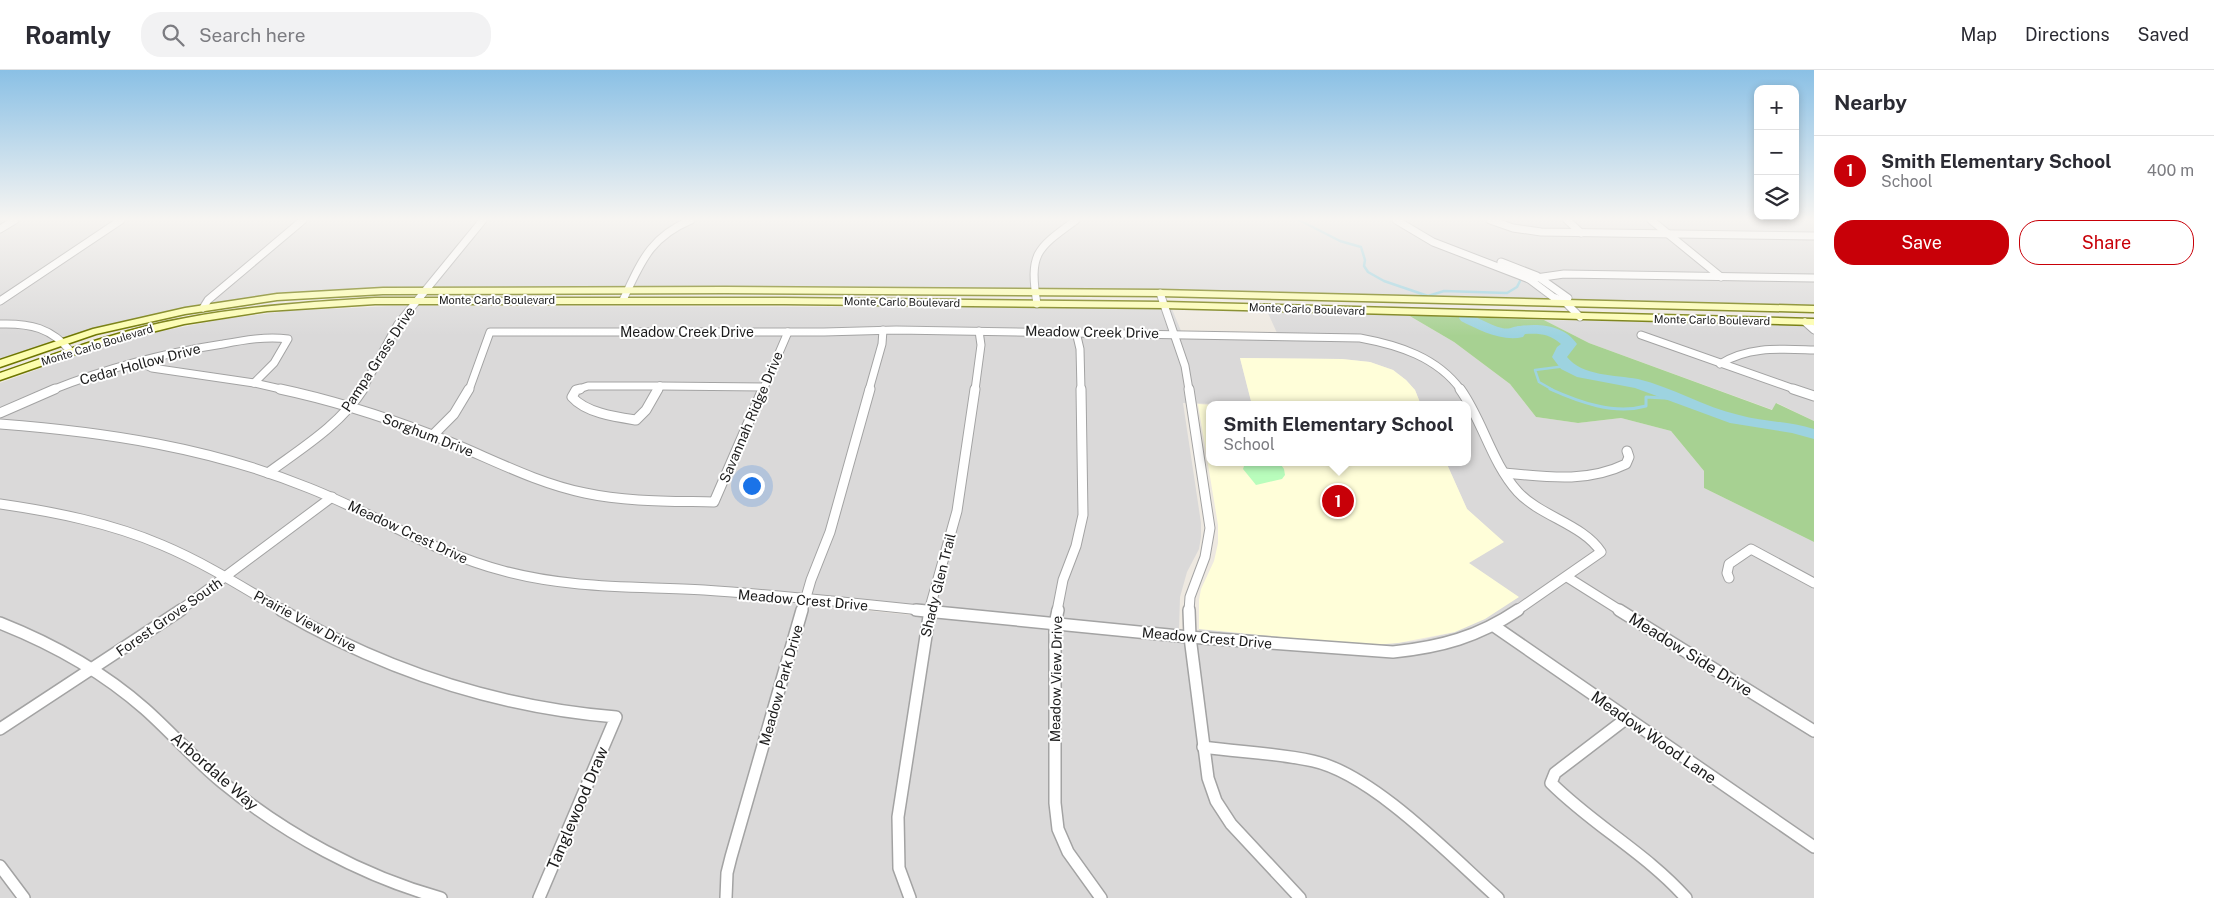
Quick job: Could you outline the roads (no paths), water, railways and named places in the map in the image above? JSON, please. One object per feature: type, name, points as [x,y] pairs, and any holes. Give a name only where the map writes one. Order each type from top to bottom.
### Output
[{"type":"main road","name":"Monte Carlo Boulevard","points":[[0,364],[63,341],[131,322],[203,308],[293,296],[425,290],[628,290],[1036,299],[1164,305],[1809,322]]},
{"type":"main road","name":"Monte Carlo Boulevard","points":[[0,378],[71,352],[150,329],[227,313],[312,304],[417,300],[1036,299],[1160,293],[1814,309]]},
{"type":"street","points":[[0,301],[63,259]]},
{"type":"street","points":[[203,308],[208,300],[257,259]]},
{"type":"street","name":"Pampa Grass Drive","points":[[268,472],[315,439],[351,407],[398,324],[451,259]]},
{"type":"street","points":[[623,300],[644,259]]},
{"type":"street","points":[[1035,259],[1033,265],[1036,299]]},
{"type":"street","points":[[1477,259],[1529,279],[1553,297],[1566,302],[1580,317]]},
{"type":"street","points":[[1699,259],[1722,277]]},
{"type":"street","points":[[1481,260],[1492,260],[1508,264],[1540,277],[1561,291],[1568,298],[1566,302]]},
{"type":"street","points":[[1529,279],[1564,274],[1814,278]]},
{"type":"street","points":[[1160,293],[1185,366],[1210,528],[1205,557],[1190,597],[1190,637],[1203,747],[1212,790],[1223,814],[1249,845],[1300,898]]},
{"type":"street","points":[[1809,322],[1814,330]]},
{"type":"street","points":[[0,324],[39,327],[51,331],[63,341],[71,352]]},
{"type":"street","name":"Meadow Creek Drive","points":[[433,435],[445,425],[470,389],[490,332],[788,332],[883,330],[1351,337],[1378,342],[1411,352],[1434,364],[1456,384],[1465,401]]},
{"type":"street","name":"Meadow Park Drive","points":[[726,898],[727,874],[731,857],[805,599],[830,532],[882,344],[883,330]]},
{"type":"street","name":"Shady Glen Trail","points":[[910,898],[901,881],[897,849],[898,818],[928,612],[957,511],[964,474],[981,345],[979,331]]},
{"type":"street","name":"Savannah Ridge Drive","points":[[714,502],[788,332]]},
{"type":"street","name":"Meadow View Drive","points":[[1076,332],[1080,349],[1083,515],[1076,546],[1063,580],[1055,624],[1055,804],[1058,829],[1068,852],[1101,898]]},
{"type":"street","points":[[1641,335],[1814,396]]},
{"type":"street","name":"Cedar Hollow Drive","points":[[0,412],[94,374],[187,349],[252,339],[275,337],[288,339],[279,357],[264,375],[254,383]]},
{"type":"street","points":[[1720,364],[1739,353],[1752,350],[1814,350]]},
{"type":"street","name":"Sorghum Drive","points":[[144,360],[146,365],[152,368],[254,383],[351,407],[433,435],[532,477],[585,493],[647,501],[714,502]]},
{"type":"street","points":[[660,386],[644,414],[636,420],[619,418],[577,403],[572,397],[576,390],[588,386],[660,386],[764,387]]},
{"type":"street","name":"Meadow Creek Drive","points":[[1471,411],[1517,491],[1529,501],[1592,540],[1601,548]]},
{"type":"street","name":"Meadow Crest Drive","points":[[0,424],[65,429],[124,437],[208,454],[268,472],[332,497],[446,552],[494,569],[536,579],[602,588],[698,590],[805,599],[1190,637],[1385,652],[1438,646],[1468,637],[1494,626],[1597,556],[1601,552],[1601,548]]},
{"type":"street","points":[[1505,473],[1573,478],[1596,477],[1615,471],[1626,464],[1629,457],[1627,451]]},
{"type":"street","name":"Forest Grove South","points":[[0,729],[93,669],[227,577],[332,497]]},
{"type":"street","name":"Prairie View Drive","points":[[0,504],[66,516],[125,533],[180,553],[227,577],[286,614],[338,641],[441,682],[555,711],[616,717]]},
{"type":"street","points":[[1729,578],[1727,572],[1729,564],[1751,549],[1814,583]]},
{"type":"street","name":"Meadow Side Drive","points":[[1567,577],[1812,727]]},
{"type":"street","name":"Arbordale Way","points":[[0,623],[26,633],[93,669],[144,708],[223,783],[270,817],[350,862],[404,888],[441,898]]},
{"type":"street","name":"Meadow Wood Lane","points":[[1494,626],[1814,848]]},
{"type":"street","name":"Tanglewood Draw","points":[[539,898],[616,717]]},
{"type":"street","points":[[1627,718],[1555,773],[1551,783],[1572,804],[1672,882],[1686,898]]},
{"type":"street","points":[[1203,747],[1314,761],[1349,775],[1386,799],[1498,898]]},
{"type":"street","points":[[0,866],[24,898]]},
{"type":"waterway","points":[[1365,259],[1364,266],[1368,272],[1384,281],[1428,296],[1444,291],[1507,293],[1517,287],[1520,281]]},
{"type":"waterway","points":[[1466,318],[1504,333],[1518,334],[1518,330],[1533,329],[1553,332],[1570,344],[1562,350],[1559,357],[1566,366],[1582,374],[1638,384],[1736,420],[1794,428],[1814,434]]},
{"type":"waterway","points":[[1553,390],[1539,382],[1535,370],[1566,366]]},
{"type":"waterway","points":[[1550,389],[1597,406],[1622,409],[1646,406],[1646,397],[1682,399]]},
{"type":"place","name":"Smith Elementary School","points":[[1338,501]]}]
